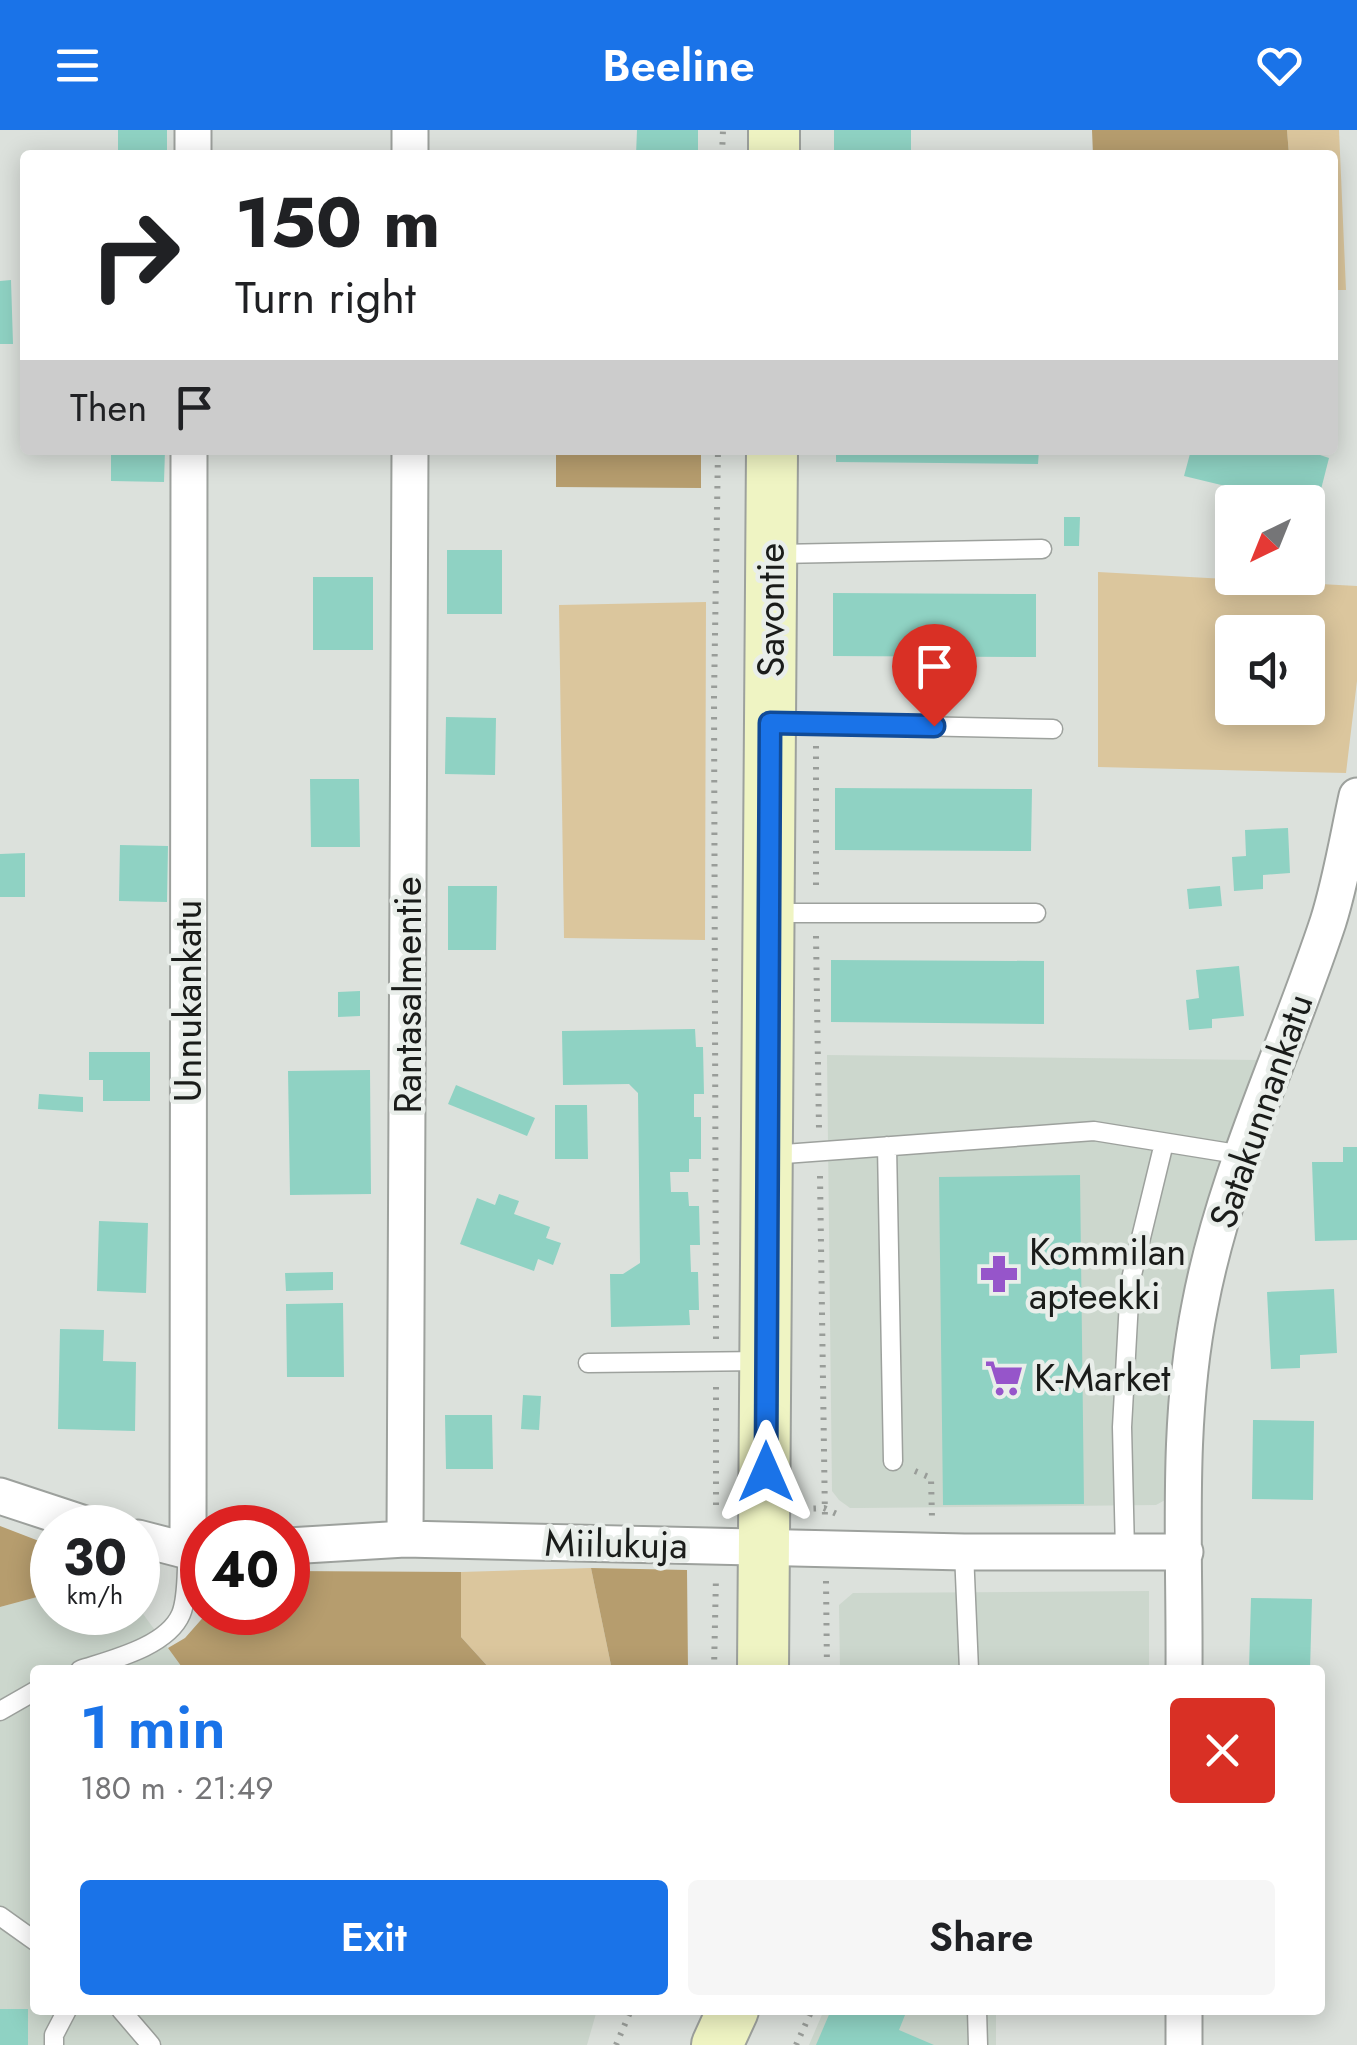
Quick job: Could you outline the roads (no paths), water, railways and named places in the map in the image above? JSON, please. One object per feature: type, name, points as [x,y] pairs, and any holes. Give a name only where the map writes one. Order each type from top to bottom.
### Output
[{"type":"street","name":"Unnukankatu","points":[[189,455],[195,1505]]},
{"type":"street","name":"Rantasalmentie","points":[[405,1539],[410,455]]},
{"type":"street","name":"Savontie","points":[[762,1665],[767,1155],[792,913],[793,724],[771,554],[772,455]]},
{"type":"street","name":"Satakunnankatu","points":[[1184,1665],[1190,1364],[1200,1303],[1243,1155],[1329,919],[1357,796]]},
{"type":"street","points":[[0,1496],[30,1506]]},
{"type":"street","name":"Miilukuja","points":[[310,1545],[405,1539],[964,1552],[1184,1552]]},
{"type":"street","points":[[717,2045],[731,2015]]},
{"type":"street","points":[[1184,2015],[1184,2045]]},
{"type":"lane","points":[[771,554],[1042,549]]},
{"type":"lane","points":[[793,724],[1053,728]]},
{"type":"lane","points":[[792,913],[1036,913]]},
{"type":"lane","points":[[767,1155],[1094,1132],[1243,1155]]},
{"type":"lane","points":[[1125,1551],[1122,1427],[1130,1283],[1164,1143]]},
{"type":"lane","points":[[888,1146],[893,1461]]},
{"type":"lane","points":[[588,1363],[766,1360]]},
{"type":"lane","points":[[964,1552],[969,1665]]},
{"type":"lane","points":[[95,1665],[140,1650],[166,1632],[180,1615]]},
{"type":"lane","points":[[0,1712],[30,1694]]},
{"type":"lane","points":[[0,1916],[30,1937]]},
{"type":"lane","points":[[54,2045],[64,2015]]},
{"type":"lane","points":[[125,2015],[151,2045]]},
{"type":"lane","points":[[977,2015],[978,2045]]},
{"type":"place","name":"Kommilan apteekki","points":[[999,1274]]},
{"type":"place","name":"K-Market","points":[[1004,1378]]}]
